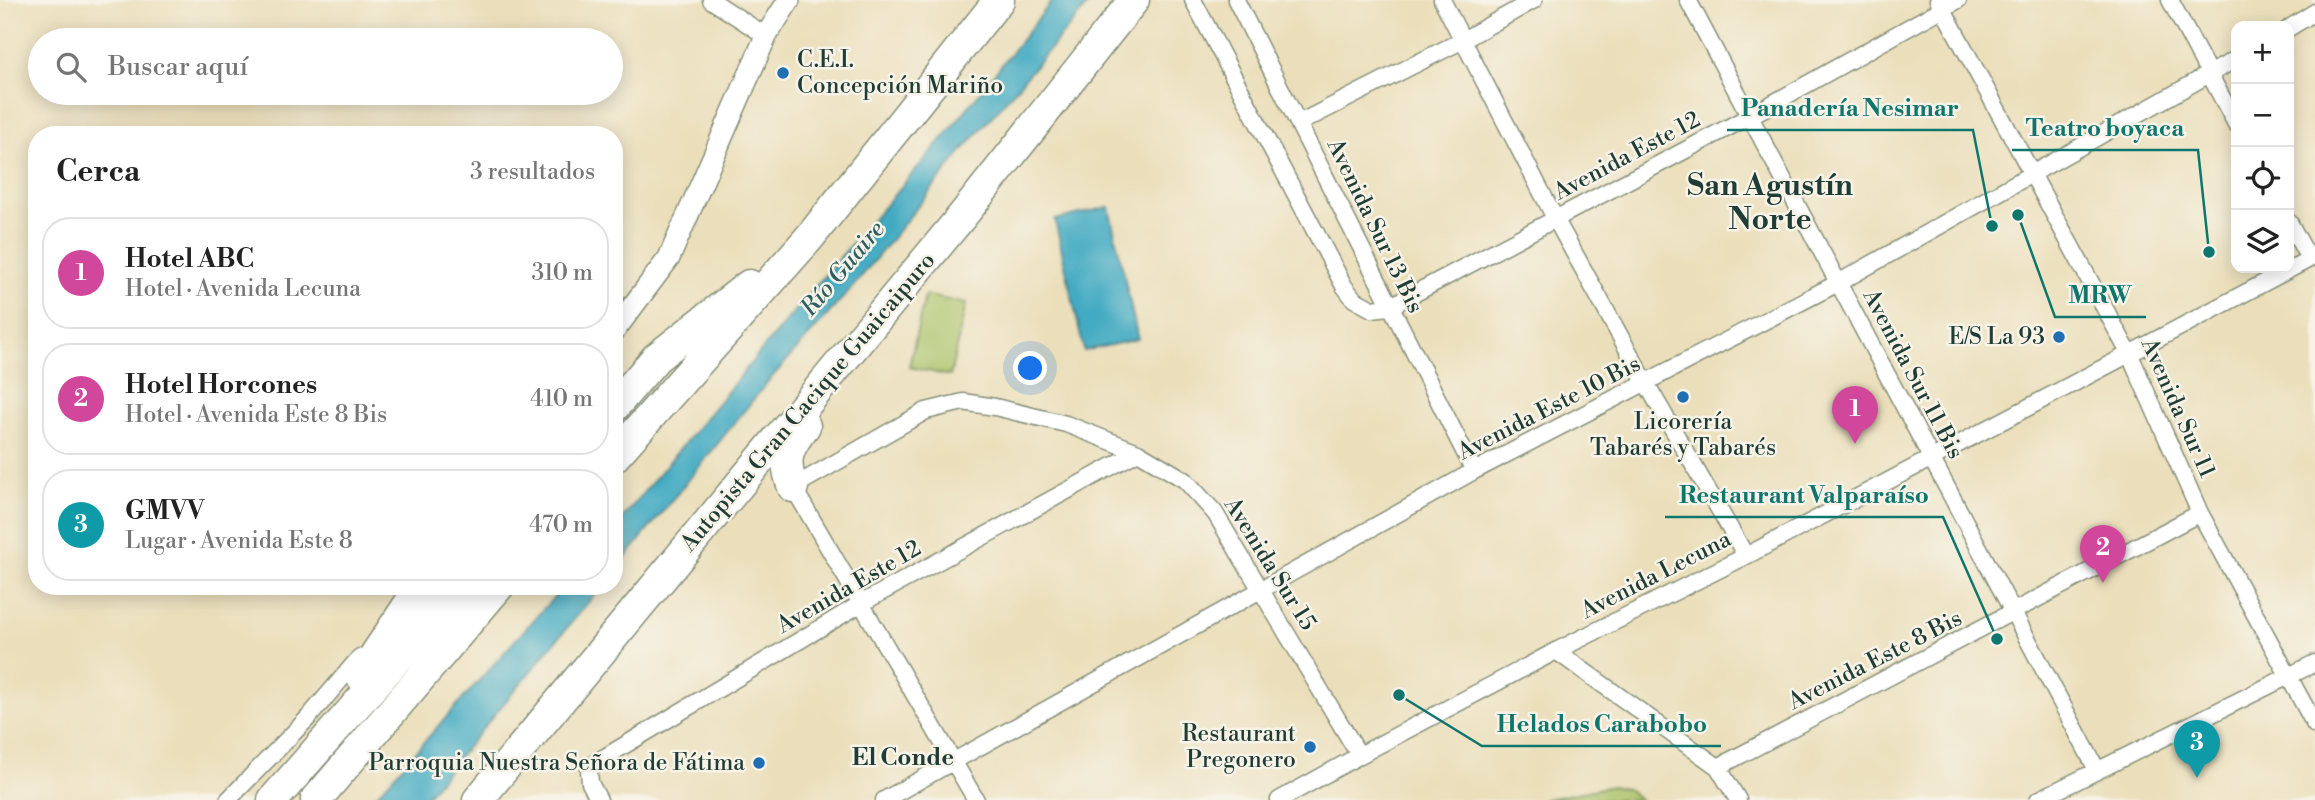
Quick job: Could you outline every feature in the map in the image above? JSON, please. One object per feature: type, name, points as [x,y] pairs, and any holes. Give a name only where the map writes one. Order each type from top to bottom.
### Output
[{"type":"highway","points":[[623,447],[810,237],[999,0]]},
{"type":"highway","name":"Autopista Gran Cacique Guaicaipuro","points":[[478,800],[963,215],[1134,0]]},
{"type":"highway","points":[[793,487],[787,472],[787,458],[794,439],[849,370],[963,215]]},
{"type":"highway","points":[[623,396],[656,358],[810,237]]},
{"type":"highway","points":[[281,791],[415,595]]},
{"type":"highway","points":[[281,791],[453,595]]},
{"type":"highway","points":[[316,800],[491,595]]},
{"type":"street","points":[[710,0],[766,36]]},
{"type":"street","points":[[623,319],[669,258],[766,36],[789,0]]},
{"type":"street","points":[[1193,0],[1334,269],[1354,299],[1372,309],[1390,307]]},
{"type":"street","name":"Avenida Sur 13 Bis","points":[[1236,0],[1474,471]]},
{"type":"street","points":[[1442,0],[1556,219],[1646,383],[1746,556]]},
{"type":"street","points":[[1298,122],[1463,40],[1534,0]]},
{"type":"street","name":"Avenida Sur 11 Bis","points":[[1688,0],[2096,770]]},
{"type":"street","name":"Avenida Este 12","points":[[1390,307],[1750,116],[1940,4],[1958,0]]},
{"type":"street","points":[[2170,0],[2231,115]]},
{"type":"street","name":"Avenida Sur 11","points":[[1940,4],[2130,355],[2200,513],[2315,725]]},
{"type":"street","points":[[2294,25],[2315,12]]},
{"type":"street","name":"Avenida Este 10 Bis","points":[[884,800],[1474,471],[1838,283],[2033,176],[2231,62]]},
{"type":"street","points":[[2294,230],[2312,258]]},
{"type":"street","name":"Avenida Lecuna","points":[[1279,800],[1556,651],[1746,556],[2312,258]]},
{"type":"street","name":"Avenida Sur 15","points":[[793,487],[926,411],[963,402],[1066,424],[1138,452],[1185,480],[1215,513],[1359,755]]},
{"type":"street","name":"Avenida Este 12","points":[[599,800],[590,783],[589,770],[596,763],[862,603],[1138,452]]},
{"type":"street","points":[[793,487],[976,800]]},
{"type":"street","name":"Avenida Este 8 Bis","points":[[1718,767],[2200,513]]},
{"type":"street","points":[[228,800],[308,718],[413,595]]},
{"type":"street","points":[[1556,651],[1718,767],[1738,800]]},
{"type":"street","points":[[2038,800],[2315,663]]},
{"type":"green space","points":[[925,295],[966,304],[950,376],[909,367]]},
{"type":"green space","points":[[1612,786],[1629,790],[1640,800],[1542,800]]},
{"type":"water","name":"Río Guaire","points":[[1053,0],[1092,0],[963,150],[857,282],[765,385],[623,561],[623,517],[801,303],[945,136]]},
{"type":"water","points":[[1109,207],[1138,339],[1084,351],[1055,220]]},
{"type":"water","points":[[556,595],[594,595],[423,800],[372,800]]},
{"type":"place","name":"C.E.I. Concepción Mariño","points":[[783,73]]},
{"type":"place","name":"MRW","points":[[2018,215]]},
{"type":"place","name":"Panadería Nesimar","points":[[1992,226]]},
{"type":"place","name":"Teatro boyaca","points":[[2209,252]]},
{"type":"place","name":"E/S La 93","points":[[2059,337]]},
{"type":"place","name":"Licorería Tabarés y Tabarés","points":[[1683,397]]},
{"type":"place","name":"Hotel ABC","points":[[1855,444]]},
{"type":"place","name":"Hotel Horcones","points":[[2103,583]]},
{"type":"place","name":"Restaurant Valparaíso","points":[[1997,639]]},
{"type":"place","name":"Helados Carabobo","points":[[1399,695]]},
{"type":"place","name":"Restaurant Pregonero","points":[[1310,747]]},
{"type":"place","name":"Parroquia Nuestra Señora de Fátima","points":[[759,763]]},
{"type":"place","name":"GMVV","points":[[2197,778]]},
{"type":"district","name":"San Agustín Norte","points":[[1770,203]]},
{"type":"district","name":"El Conde","points":[[903,758]]}]
